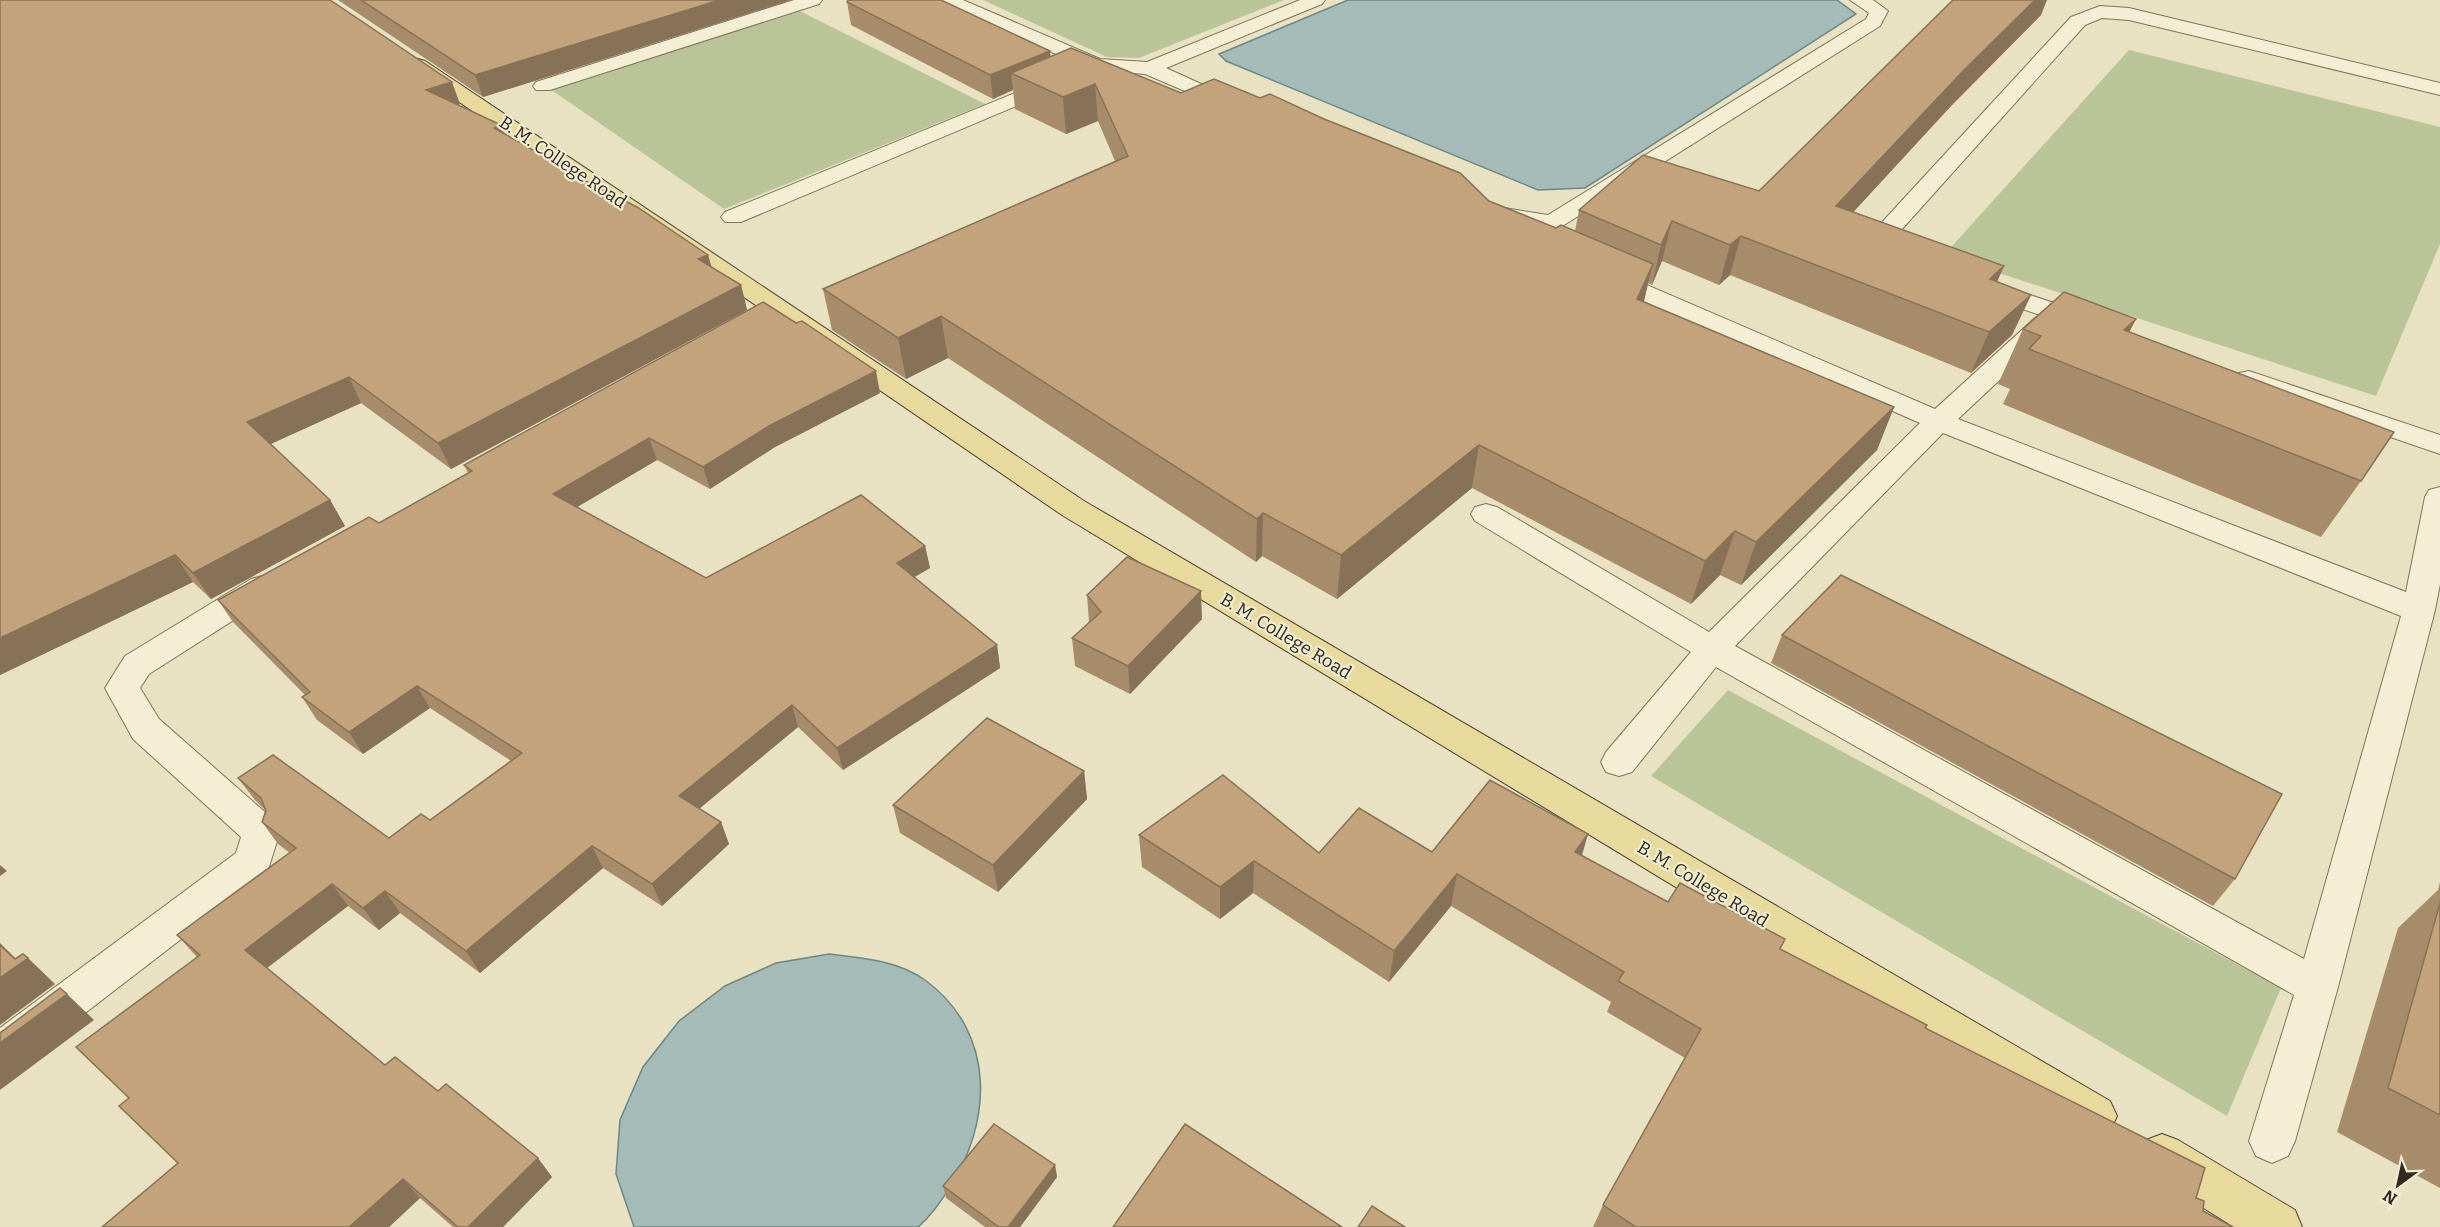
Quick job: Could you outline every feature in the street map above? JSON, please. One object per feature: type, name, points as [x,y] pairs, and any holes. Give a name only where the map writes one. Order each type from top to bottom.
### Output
[{"type":"main road","name":"B. M. College Road","points":[[391,46],[1073,508],[2278,1227]]},
{"type":"street","points":[[948,0],[1097,65],[1149,68],[1259,116]]},
{"type":"street","points":[[1149,68],[1316,0]]},
{"type":"street","points":[[1468,206],[1552,223],[1873,22],[1880,11],[1859,0]]},
{"type":"street","points":[[543,86],[796,2]]},
{"type":"street","points":[[1903,261],[1870,250],[2078,21],[2100,12],[2129,14],[2440,89]]},
{"type":"street","points":[[733,217],[1097,65]]},
{"type":"street","points":[[1552,223],[1559,256],[1939,421],[2419,610]]},
{"type":"street","points":[[1969,283],[2112,332]]},
{"type":"street","points":[[746,323],[777,306]]},
{"type":"street","points":[[1619,762],[1712,649],[1939,421],[2056,312]]},
{"type":"street","points":[[2225,371],[2440,445]]},
{"type":"street","points":[[2272,1141],[2317,987],[2419,610],[2439,506]]},
{"type":"street","points":[[1486,514],[1712,649],[2317,987]]},
{"type":"street","points":[[0,1053],[253,862],[261,832],[146,729],[134,713],[122,688],[137,665],[232,604],[285,575]]},
{"type":"street","points":[[2191,1227],[2203,1181]]},
{"type":"green space","points":[[983,0],[1284,0],[1139,58],[1107,57]]},
{"type":"green space","points":[[796,9],[985,104],[724,209],[550,89]]},
{"type":"green space","points":[[2129,50],[2440,127],[2440,244],[2376,396],[1944,255]]},
{"type":"green space","points":[[1728,690],[2281,988],[2227,1116],[1651,776]]},
{"type":"water","points":[[1348,0],[1837,0],[1856,14],[1585,188],[1538,190],[1226,61],[1219,54]]},
{"type":"water","points":[[829,954],[879,961],[914,973],[949,1001],[965,1026],[976,1052],[980,1080],[979,1109],[973,1137],[962,1165],[940,1202],[918,1227],[634,1227],[616,1174],[620,1120],[643,1067],[679,1021],[725,986],[776,963]]},
{"type":"building","points":[[0,0],[330,0],[452,82],[426,90],[501,125],[494,128],[565,168],[562,169],[637,207],[708,255],[698,259],[741,285],[438,443],[349,377],[247,422],[330,500],[193,573],[175,555],[0,638]]},
{"type":"building","points":[[361,0],[720,0],[475,75]]},
{"type":"building","points":[[848,0],[941,0],[1050,51],[990,75],[847,2]]},
{"type":"building","points":[[1953,0],[2035,0],[1964,70],[1836,206],[2004,266],[1990,279],[2031,295],[1989,332],[1741,236],[1730,245],[1672,221],[1661,245],[1579,210],[1643,155],[1759,191]]},
{"type":"building","points":[[1071,48],[1181,93],[1214,79],[1260,98],[1270,94],[1324,119],[1460,173],[1489,201],[1556,228],[1561,225],[1653,264],[1637,299],[1894,407],[1756,542],[1735,531],[1705,561],[1479,445],[1341,555],[1263,513],[1257,519],[941,316],[898,338],[823,289],[1128,156],[1095,84],[1063,97],[1011,73]]},
{"type":"building","points":[[2064,292],[2136,319],[2124,330],[2394,432],[2361,481],[2029,349],[2041,336],[2023,329]]},
{"type":"building","points":[[763,302],[796,323],[802,321],[876,371],[769,426],[703,467],[649,438],[553,494],[706,578],[861,495],[925,546],[897,563],[997,645],[837,748],[792,705],[679,796],[721,822],[652,884],[592,846],[466,951],[385,891],[363,908],[332,884],[245,950],[385,1065],[395,1057],[438,1091],[446,1084],[538,1158],[468,1227],[458,1227],[403,1179],[349,1227],[102,1227],[178,1163],[119,1106],[129,1098],[76,1047],[200,955],[177,935],[296,848],[262,822],[266,811],[261,798],[238,778],[273,755],[389,838],[421,814],[430,820],[522,753],[417,686],[349,732],[302,697],[310,692],[218,600],[369,517],[379,523],[472,471],[464,465]]},
{"type":"building","points":[[1127,557],[1201,591],[1128,666],[1072,638],[1101,612],[1087,595]]},
{"type":"building","points":[[1841,575],[2282,794],[2235,879],[1782,635]]},
{"type":"building","points":[[987,718],[1084,771],[993,865],[893,805]]},
{"type":"building","points":[[1223,775],[1319,853],[1359,808],[1432,852],[1490,780],[1588,834],[1575,852],[1668,902],[1680,883],[1785,939],[1780,949],[1927,1025],[1925,1028],[2205,1168],[2196,1198],[2204,1201],[2203,1211],[2233,1227],[1636,1227],[1603,1205],[1701,1029],[1618,981],[1624,972],[1457,874],[1394,951],[1254,861],[1220,887],[1139,835]]},
{"type":"building","points":[[2440,903],[2440,1115],[2388,1088]]},
{"type":"building","points":[[0,945],[15,959],[23,954],[28,958],[0,978]]},
{"type":"building","points":[[60,988],[67,994],[0,1043],[0,1033]]},
{"type":"building","points":[[994,1124],[1055,1165],[1008,1227],[999,1227],[943,1186]]},
{"type":"building","points":[[1185,1124],[1342,1227],[1113,1227]]},
{"type":"building","points":[[1372,1206],[1405,1227],[1358,1227]]}]
